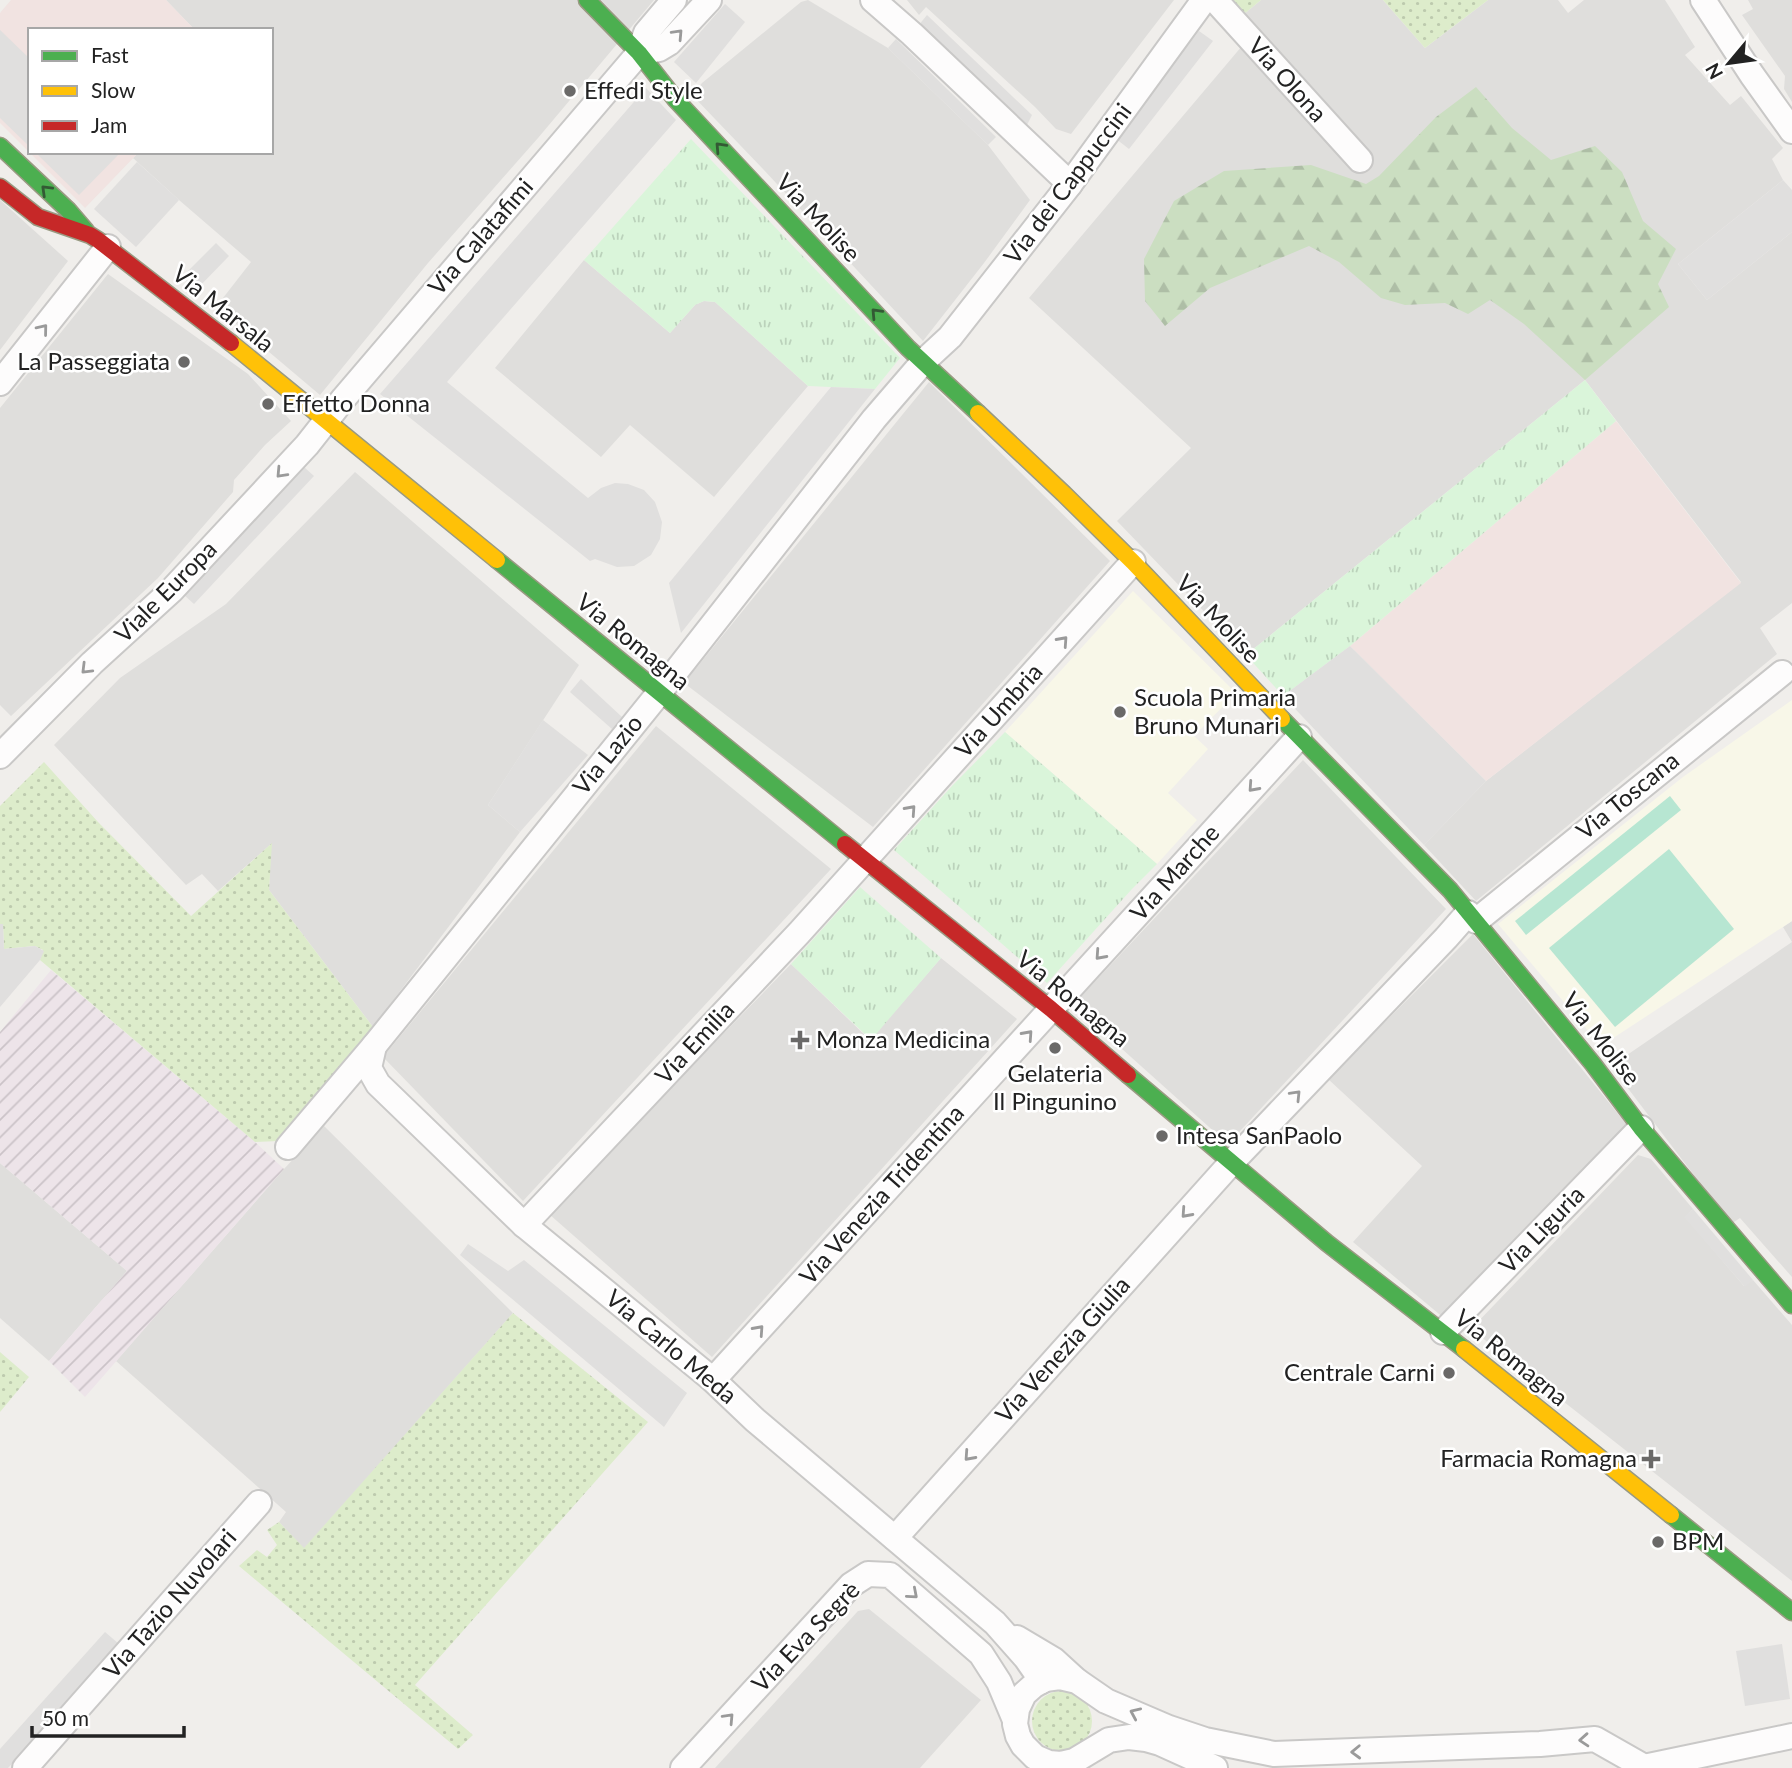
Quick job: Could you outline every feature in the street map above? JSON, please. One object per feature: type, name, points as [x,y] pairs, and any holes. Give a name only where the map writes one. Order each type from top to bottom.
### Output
[{"type":"street","name":"Via Molise","points":[[587,0],[639,52],[676,100],[908,348],[1133,562],[1299,737],[1450,890],[1593,1063],[1641,1128],[1792,1305]]},
{"type":"street","name":"Via Calatafimi","points":[[325,421],[639,52],[646,33],[674,0]]},
{"type":"street","points":[[639,52],[660,48],[669,43],[709,0]]},
{"type":"street","points":[[873,0],[1070,184]]},
{"type":"street","points":[[887,0],[912,34]]},
{"type":"street","name":"Via dei Cappuccini","points":[[924,361],[950,337],[1070,184],[1204,0]]},
{"type":"street","name":"Via Olona","points":[[1215,0],[1360,160]]},
{"type":"street","points":[[1703,0],[1792,131]]},
{"type":"street","name":"Via Marsala","points":[[0,146],[99,241],[195,314],[325,421]]},
{"type":"street","name":"Via Marsala","points":[[0,187],[38,217],[99,241]]},
{"type":"street","points":[[0,383],[99,241]]},
{"type":"street","name":"Via Lazio","points":[[288,1147],[374,1046],[659,693],[874,419],[924,361]]},
{"type":"street","name":"Via Romagna","points":[[325,421],[1051,1009],[1327,1242],[1792,1612]]},
{"type":"street","name":"Viale Europa","points":[[0,756],[92,663],[172,591],[325,421]]},
{"type":"street","name":"Via Umbria","points":[[865,860],[1133,562]]},
{"type":"street","name":"Via Toscana","points":[[1232,1162],[1446,938],[1782,673]]},
{"type":"street","name":"Via Marche","points":[[1051,1009],[1299,737]]},
{"type":"street","name":"Via Emilia","points":[[524,1225],[865,860]]},
{"type":"street","name":"Via Venezia Tridentina","points":[[713,1380],[1051,1009]]},
{"type":"street","name":"Via Carlo Meda","points":[[374,1046],[369,1068],[378,1084],[524,1225],[713,1380],[755,1420],[995,1623],[1042,1681],[1061,1677],[1083,1686],[1106,1701],[1185,1733],[1205,1740],[1274,1754],[1527,1745],[1595,1739],[1643,1767],[1792,1736]]},
{"type":"street","name":"Via Liguria","points":[[1443,1332],[1641,1128]]},
{"type":"street","name":"Via Venezia Giulia","points":[[895,1538],[1232,1162]]},
{"type":"street","name":"Via Tazio Nuvolari","points":[[26,1768],[259,1503]]},
{"type":"street","name":"Via Eva Segrè","points":[[683,1768],[851,1585],[868,1574],[890,1575],[974,1647],[993,1671],[1016,1725]]},
{"type":"street","name":"Via Carlo Meda","points":[[1001,1630],[1054,1660],[1083,1686],[1100,1706],[1102,1723],[1098,1740],[1077,1760]]},
{"type":"street","points":[[1015,1768],[1017,1709],[1024,1694],[1042,1681]]},
{"type":"street","points":[[1016,1725],[1023,1745],[1032,1755],[1040,1760],[1058,1764],[1077,1760],[1108,1740],[1137,1737],[1173,1748],[1216,1768]]},
{"type":"shaded area","points":[[11,0],[166,0],[193,28],[28,28],[28,151],[0,123],[0,13]]},
{"type":"shaded area","points":[[166,0],[654,0],[428,263],[320,395],[216,307],[251,262],[133,158],[137,154],[273,154],[273,28],[193,28]]},
{"type":"shaded area","points":[[808,0],[888,48],[988,145],[1030,200],[923,341],[692,95],[702,83],[801,2]]},
{"type":"shaded area","points":[[907,0],[1174,0],[1071,134],[1056,129],[926,7],[919,15]]},
{"type":"shaded area","points":[[1261,0],[1383,0],[1425,48],[1488,0],[1558,0],[1568,13],[1584,0],[1665,0],[1695,47],[1685,55],[1730,105],[1741,96],[1783,148],[1772,159],[1783,180],[1678,264],[1707,300],[1792,232],[1792,603],[1760,628],[1777,654],[1476,901],[1424,845],[1486,781],[1741,582],[1585,380],[1246,655],[1117,521],[1191,448],[1029,298],[1242,46],[1362,173],[1373,164],[1244,14]]},
{"type":"shaded area","points":[[1748,0],[1792,0],[1792,102],[1784,89],[1785,76],[1742,15],[1753,9]]},
{"type":"shaded area","points":[[725,4],[745,22],[696,83],[674,62]]},
{"type":"shaded area","points":[[927,15],[1032,115],[1024,131],[918,26]]},
{"type":"shaded area","points":[[0,30],[28,57],[28,145],[0,118]]},
{"type":"shaded area","points":[[1199,31],[1213,41],[1129,149],[1115,138]]},
{"type":"shaded area","points":[[896,39],[996,137],[988,145],[888,48]]},
{"type":"shaded area","points":[[646,88],[676,120],[447,382],[588,498],[601,488],[615,483],[644,490],[655,502],[662,522],[660,539],[651,555],[634,566],[617,567],[595,559],[590,561],[380,394]]},
{"type":"shaded area","points":[[31,154],[137,154],[85,208]]},
{"type":"shaded area","points":[[37,154],[119,154],[79,195]]},
{"type":"shaded area","points":[[137,162],[179,200],[136,247],[94,209]]},
{"type":"shaded area","points":[[1783,180],[1792,190],[1792,232],[1707,300],[1678,264]]},
{"type":"shaded area","points":[[0,200],[68,261],[0,350]]},
{"type":"shaded area","points":[[216,243],[229,256],[196,290],[182,277]]},
{"type":"shaded area","points":[[584,260],[670,333],[695,305],[704,301],[715,302],[808,386],[714,497],[630,425],[601,457],[495,368]]},
{"type":"shaded area","points":[[108,274],[248,374],[291,421],[234,480],[233,492],[158,578],[11,716],[0,705],[0,408]]},
{"type":"shaded area","points":[[929,382],[1110,561],[873,827],[684,683]]},
{"type":"shaded area","points":[[831,387],[875,389],[681,633],[669,583]]},
{"type":"shaded area","points":[[1616,421],[1741,583],[1486,781],[1350,646]]},
{"type":"shaded area","points":[[304,467],[314,476],[194,604],[184,595]]},
{"type":"shaded area","points":[[355,472],[579,665],[488,805],[520,832],[373,1027],[269,890],[271,844],[218,891],[202,874],[186,885],[54,745],[120,678],[226,604]]},
{"type":"shaded area","name":"Scuola Primaria Bruno Munari","points":[[1133,591],[1236,693],[1194,736],[1208,749],[1168,793],[1197,820],[1157,864],[1005,732]]},
{"type":"shaded area","points":[[1350,646],[1486,781],[1424,845],[1283,696]]},
{"type":"shaded area","points":[[581,679],[622,717],[612,729],[570,692]]},
{"type":"shaded area","points":[[1792,700],[1792,921],[1601,1046],[1498,924],[1683,777]]},
{"type":"shaded area","points":[[543,720],[588,755],[520,832],[488,805]]},
{"type":"shaded area","points":[[656,726],[831,869],[523,1201],[383,1057]]},
{"type":"shaded area","points":[[1303,760],[1446,909],[1228,1144],[1073,1005]]},
{"type":"shaded area","points":[[1792,921],[1792,942],[1783,927]]},
{"type":"shaded area","points":[[0,924],[3,924],[4,949],[35,946],[44,951],[40,960],[0,1007]]},
{"type":"shaded area","points":[[1473,934],[1627,1125],[1445,1319],[1353,1242],[1422,1166],[1328,1079]]},
{"type":"shaded area","points":[[1792,942],[1792,1277],[1740,1218],[1731,1224],[1611,1066]]},
{"type":"shaded area","points":[[941,958],[1017,1019],[712,1357],[549,1214],[791,964],[870,1040]]},
{"type":"shaded area","points":[[51,970],[284,1169],[85,1397],[49,1361],[127,1271],[0,1163],[0,1032]]},
{"type":"shaded area","points":[[324,1126],[513,1313],[304,1549],[279,1522],[286,1512],[116,1361]]},
{"type":"shaded area","points":[[1638,1155],[1651,1159],[1693,1209],[1685,1217],[1744,1286],[1753,1280],[1792,1325],[1792,1581],[1471,1329]]},
{"type":"shaded area","points":[[0,1163],[127,1271],[49,1361],[0,1318]]},
{"type":"shaded area","points":[[1693,1209],[1753,1280],[1745,1287],[1684,1217]]},
{"type":"shaded area","points":[[468,1244],[508,1271],[524,1260],[687,1393],[664,1427],[460,1255]]},
{"type":"shaded area","points":[[869,1609],[981,1700],[920,1768],[715,1768],[858,1611]]},
{"type":"shaded area","points":[[105,1632],[119,1644],[8,1768],[0,1768],[0,1749]]},
{"type":"shaded area","points":[[1782,1644],[1790,1699],[1745,1706],[1736,1651]]},
{"type":"green space","points":[[1231,0],[1261,0],[1244,14]]},
{"type":"green space","points":[[1383,0],[1488,0],[1425,48]]},
{"type":"green space","points":[[1476,87],[1512,128],[1551,160],[1595,146],[1622,172],[1643,221],[1676,249],[1658,284],[1669,307],[1585,380],[1524,324],[1490,300],[1468,314],[1445,303],[1405,305],[1381,298],[1339,262],[1309,246],[1210,288],[1165,326],[1145,301],[1144,259],[1174,201],[1224,171],[1311,165],[1366,184],[1379,176],[1436,117]]},
{"type":"green space","points":[[691,139],[900,358],[875,389],[808,386],[715,302],[704,301],[695,305],[670,333],[584,260]]},
{"type":"green space","points":[[1585,380],[1616,421],[1350,646],[1283,696],[1246,655]]},
{"type":"green space","points":[[1005,732],[1157,864],[1047,983],[894,850]]},
{"type":"green space","points":[[44,762],[98,822],[191,916],[272,843],[269,890],[373,1027],[279,1141],[255,1142],[40,960],[43,950],[35,946],[4,949],[3,924],[0,924],[0,806]]},
{"type":"green space","points":[[1670,796],[1681,810],[1526,935],[1515,921]]},
{"type":"green space","points":[[1669,849],[1734,929],[1615,1027],[1549,948]]},
{"type":"green space","points":[[860,887],[941,958],[871,1040],[791,964]]},
{"type":"green space","points":[[513,1313],[648,1422],[415,1685],[473,1735],[458,1749],[239,1566],[257,1550],[267,1557],[277,1545],[267,1530],[279,1522],[304,1548]]},
{"type":"green space","points":[[0,1352],[29,1377],[0,1412]]},
{"type":"green space","points":[[1062,1691],[1079,1696],[1087,1704],[1092,1721],[1087,1738],[1079,1746],[1062,1751],[1045,1746],[1037,1738],[1032,1721],[1037,1704],[1045,1696]]},
{"type":"traffic: fast","points":[[587,0],[639,53],[676,100],[908,348],[978,413]]},
{"type":"traffic: fast","points":[[0,146],[68,210],[86,231]]},
{"type":"traffic: fast","points":[[497,560],[845,844]]},
{"type":"traffic: fast","points":[[1282,719],[1450,890],[1593,1064],[1641,1128],[1792,1305]]},
{"type":"traffic: fast","points":[[1128,1075],[1327,1243],[1464,1349]]},
{"type":"traffic: fast","points":[[1671,1515],[1792,1612]]},
{"type":"traffic: slow","points":[[231,343],[497,560]]},
{"type":"traffic: slow","points":[[978,413],[1133,562],[1282,719]]},
{"type":"traffic: slow","points":[[1464,1349],[1671,1515]]},
{"type":"traffic: jam","points":[[0,187],[38,217],[98,240],[231,343]]},
{"type":"traffic: jam","points":[[845,844],[1051,1009],[1128,1075]]},
{"type":"place","name":"Effedi Style","points":[[570,91]]},
{"type":"place","name":"La Passeggiata","points":[[184,362]]},
{"type":"place","name":"Effetto Donna","points":[[268,404]]},
{"type":"place","name":"Scuola Primaria Bruno Munari","points":[[1120,712]]},
{"type":"place","name":"Monza Medicina","points":[[800,1040]]},
{"type":"place","name":"Gelateria Il Pingunino","points":[[1055,1048]]},
{"type":"place","name":"Intesa SanPaolo","points":[[1162,1136]]},
{"type":"place","name":"Centrale Carni","points":[[1449,1373]]},
{"type":"place","name":"Farmacia Romagna","points":[[1651,1459]]},
{"type":"place","name":"BPM","points":[[1658,1542]]}]
